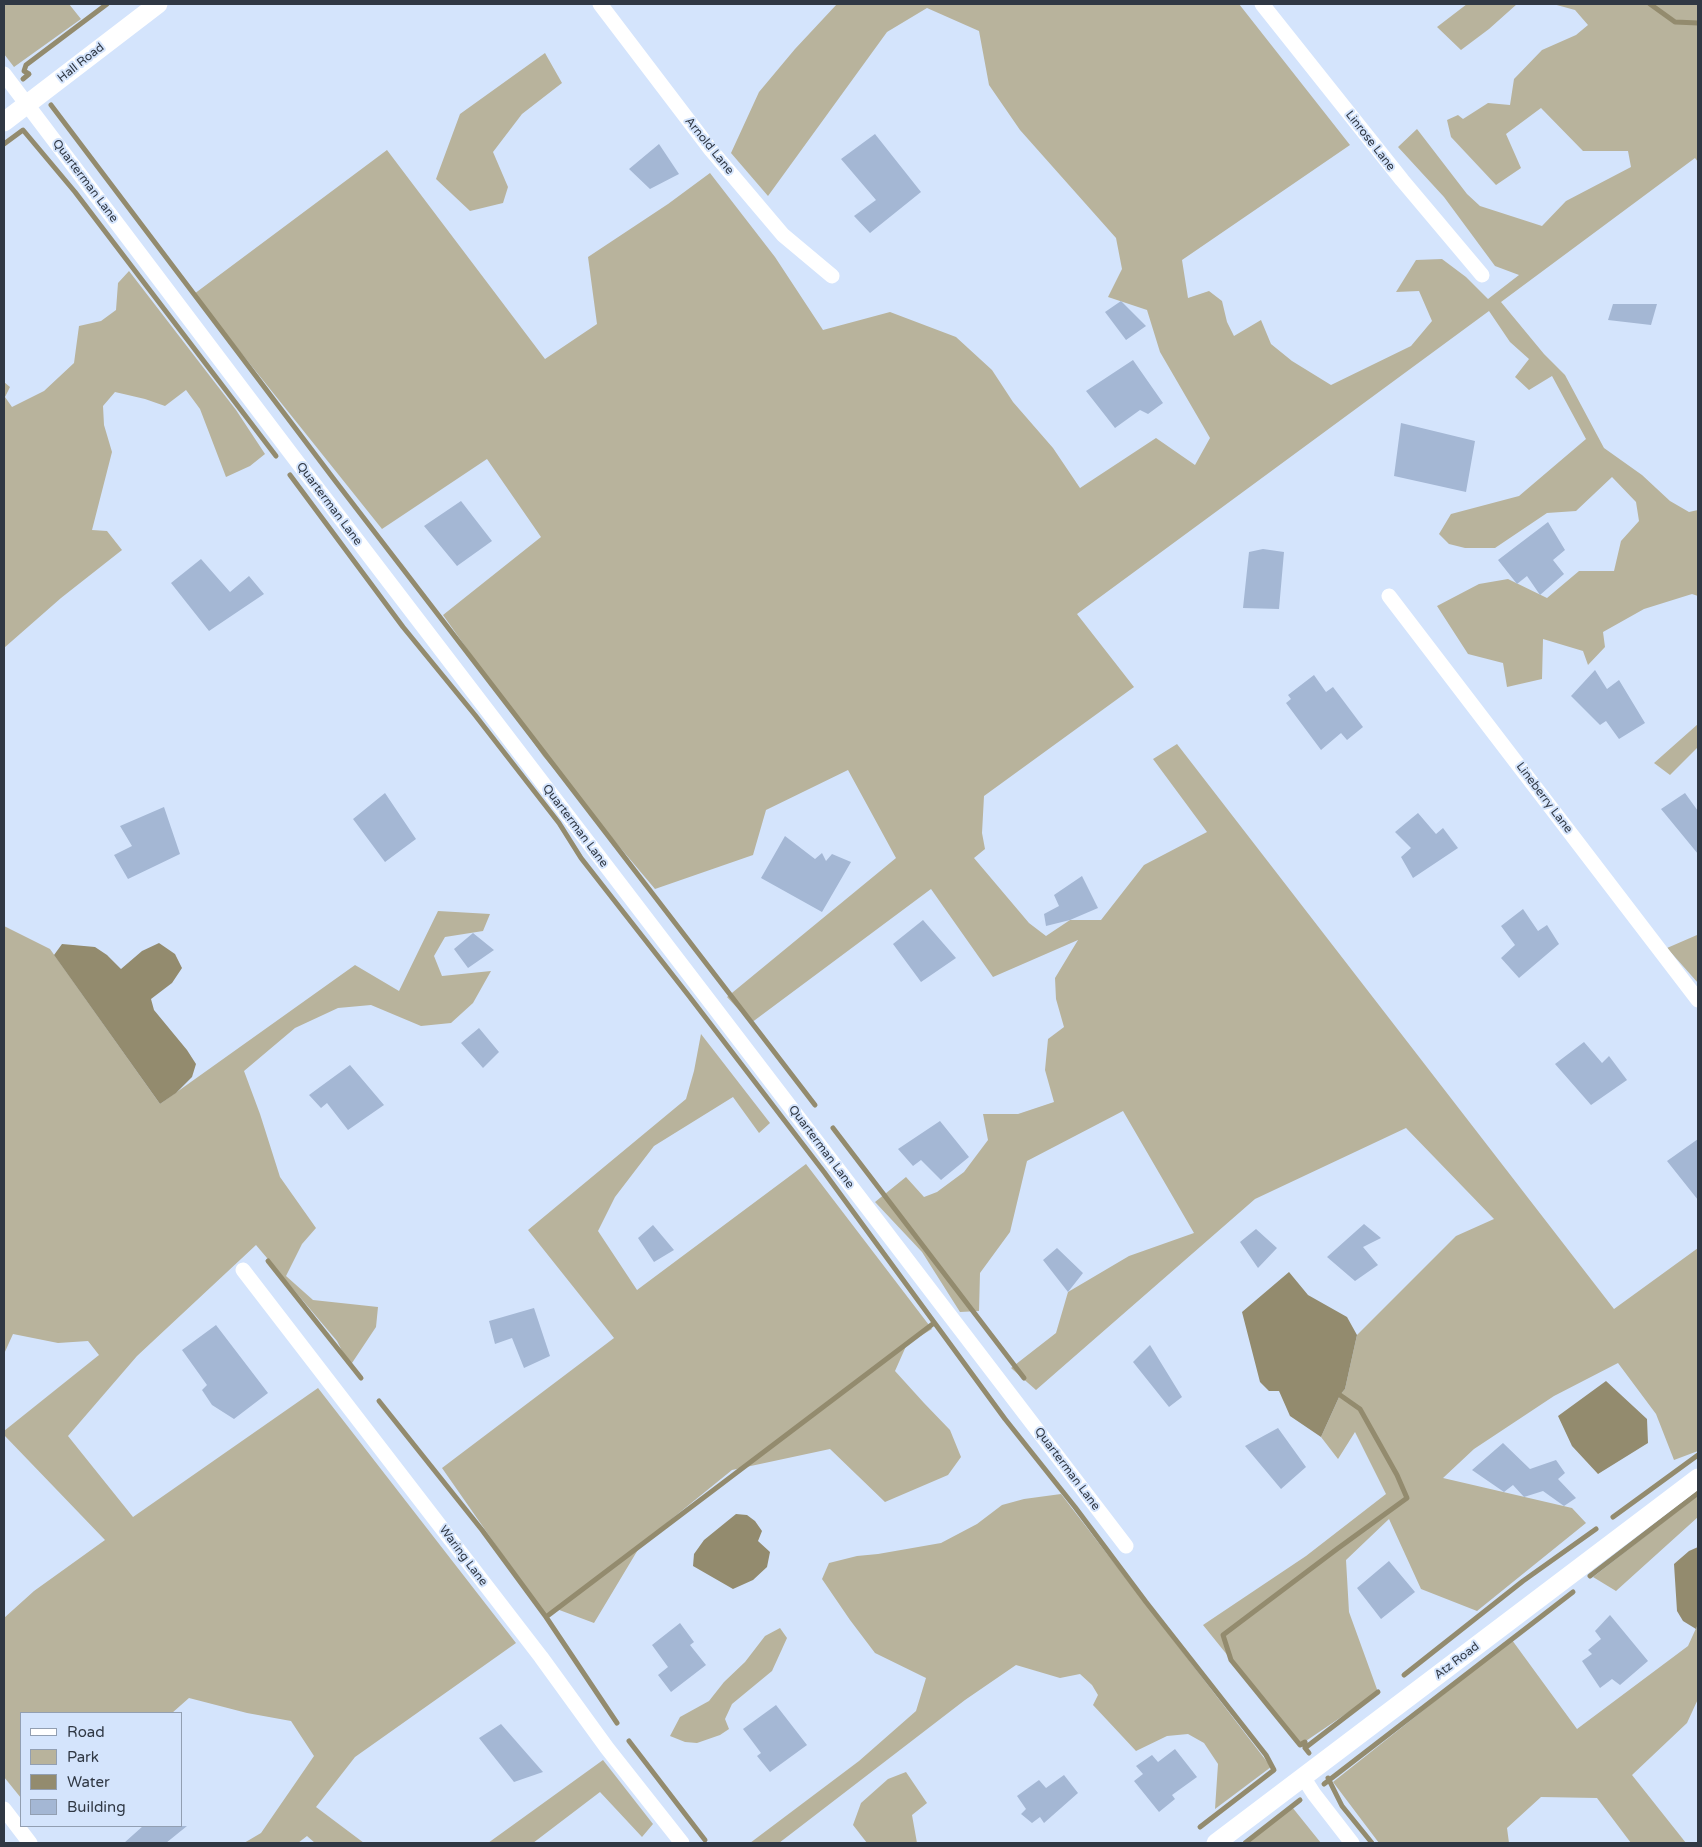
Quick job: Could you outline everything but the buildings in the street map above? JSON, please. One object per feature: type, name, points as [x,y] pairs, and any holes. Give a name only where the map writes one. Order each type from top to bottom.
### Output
[{"type":"street","name":"Hall Road","points":[[4,122],[158,4]]},
{"type":"street","name":"Arnold Lane","points":[[600,4],[711,150],[783,235],[832,276]]},
{"type":"street","name":"Linrose Lane","points":[[1262,4],[1402,180],[1482,274]]},
{"type":"street","name":"Quarterman Lane","points":[[4,74],[292,455],[1126,1546]]},
{"type":"street","name":"Lineberry Lane","points":[[1389,596],[1698,1000]]},
{"type":"street","name":"Waring Lane","points":[[243,1270],[535,1649],[607,1748],[682,1843]]},
{"type":"street","name":"Atz Road","points":[[1216,1843],[1698,1478]]},
{"type":"street","points":[[1303,1777],[1352,1843]]},
{"type":"street","points":[[4,1809],[30,1843]]},
{"type":"green space","points":[[4,4],[69,4],[81,19],[14,67],[4,54]]},
{"type":"green space","points":[[837,4],[1239,4],[1350,145],[1182,260],[1188,298],[1209,291],[1222,301],[1227,322],[1234,336],[1261,320],[1271,344],[1292,361],[1331,385],[1411,346],[1432,321],[1419,291],[1396,292],[1416,260],[1442,259],[1466,277],[1488,299],[1519,275],[1495,266],[1444,197],[1398,147],[1417,129],[1467,194],[1480,206],[1542,226],[1566,201],[1631,167],[1628,151],[1583,151],[1541,108],[1506,134],[1521,168],[1496,185],[1451,137],[1447,120],[1458,115],[1463,119],[1488,103],[1510,105],[1514,79],[1542,50],[1576,35],[1588,25],[1575,10],[1553,4],[1698,4],[1698,162],[1695,158],[1501,302],[1544,354],[1565,375],[1604,448],[1642,475],[1670,501],[1689,512],[1698,510],[1698,596],[1692,594],[1644,609],[1603,632],[1605,647],[1588,665],[1583,651],[1543,639],[1542,679],[1507,687],[1503,663],[1468,654],[1437,606],[1479,584],[1508,579],[1547,598],[1579,571],[1614,571],[1621,541],[1639,521],[1636,502],[1612,477],[1576,511],[1547,513],[1495,548],[1465,548],[1449,544],[1439,534],[1451,514],[1519,496],[1586,439],[1552,376],[1529,390],[1515,377],[1529,359],[1510,342],[1489,311],[1077,614],[1134,687],[984,796],[982,833],[985,849],[974,858],[1029,923],[1046,936],[1070,920],[1101,920],[1144,865],[1207,832],[1153,759],[1177,744],[1614,1309],[1698,1248],[1698,1451],[1674,1460],[1656,1414],[1618,1363],[1554,1396],[1474,1449],[1443,1478],[1572,1508],[1586,1523],[1477,1611],[1421,1589],[1389,1519],[1346,1560],[1349,1612],[1378,1692],[1300,1745],[1203,1625],[1306,1556],[1386,1494],[1355,1432],[1338,1459],[1321,1437],[1340,1395],[1345,1389],[1357,1335],[1456,1236],[1494,1219],[1406,1128],[1255,1199],[1036,1390],[1011,1368],[1056,1333],[1068,1292],[1129,1256],[1194,1233],[1123,1111],[1027,1161],[1010,1232],[980,1273],[979,1311],[960,1312],[922,1252],[875,1202],[906,1177],[924,1197],[937,1192],[964,1172],[988,1140],[983,1114],[1018,1114],[1054,1102],[1045,1070],[1048,1039],[1064,1027],[1056,999],[1055,978],[1078,940],[993,977],[931,889],[751,1023],[727,997],[896,858],[848,770],[766,810],[753,855],[655,889],[543,756],[443,615],[541,537],[487,459],[382,529],[194,294],[387,150],[545,359],[597,324],[588,257],[668,204],[710,173],[775,257],[823,330],[890,312],[956,337],[992,370],[1013,402],[1053,448],[1080,488],[1156,438],[1195,465],[1210,438],[1160,352],[1147,310],[1108,297],[1122,269],[1116,238],[1020,130],[989,85],[979,31],[927,8],[887,32],[768,196],[731,153],[759,92],[795,49]]},
{"type":"green space","points":[[1467,4],[1517,4],[1489,29],[1461,50],[1437,27]]},
{"type":"green space","points":[[545,53],[562,83],[522,114],[493,152],[508,187],[503,203],[470,211],[436,179],[460,114]]},
{"type":"green space","points":[[129,271],[236,410],[265,454],[250,466],[226,477],[200,409],[186,390],[165,406],[115,392],[103,406],[104,425],[112,452],[92,530],[107,531],[122,550],[61,598],[4,648],[4,382],[10,387],[5,397],[12,407],[44,391],[74,363],[79,326],[101,321],[116,310],[118,283]]},
{"type":"green space","points":[[1698,724],[1698,747],[1670,775],[1654,763]]},
{"type":"green space","points":[[438,911],[490,914],[483,931],[445,937],[434,956],[442,976],[491,971],[473,1003],[451,1023],[421,1026],[371,1005],[338,1008],[295,1028],[244,1071],[280,1177],[316,1228],[302,1244],[286,1276],[313,1300],[378,1307],[376,1327],[350,1366],[337,1341],[256,1245],[137,1356],[68,1436],[133,1517],[318,1388],[516,1643],[355,1757],[316,1807],[364,1843],[315,1843],[307,1836],[298,1843],[244,1843],[261,1833],[314,1756],[291,1721],[247,1713],[189,1698],[173,1712],[20,1712],[20,1797],[4,1777],[4,1618],[34,1591],[105,1540],[4,1435],[4,1431],[99,1355],[88,1341],[58,1343],[13,1334],[4,1354],[4,926],[50,949],[160,1104],[355,965],[399,991]]},
{"type":"green space","points":[[1698,931],[1698,983],[1667,948],[1697,935]]},
{"type":"green space","points":[[701,1034],[770,1123],[759,1133],[733,1097],[654,1146],[615,1197],[598,1231],[637,1290],[806,1164],[932,1329],[907,1344],[895,1371],[950,1430],[961,1457],[948,1475],[885,1502],[830,1449],[732,1470],[642,1543],[594,1623],[554,1608],[554,1611],[546,1617],[442,1468],[614,1338],[528,1230],[686,1099]]},
{"type":"green space","points":[[1061,1494],[1271,1767],[1215,1809],[1218,1764],[1204,1743],[1188,1734],[1167,1736],[1136,1751],[1093,1705],[1098,1695],[1092,1685],[1080,1674],[1060,1678],[1016,1665],[965,1700],[779,1843],[750,1843],[859,1761],[916,1711],[926,1678],[875,1653],[822,1579],[829,1563],[857,1556],[941,1543],[977,1524],[1002,1505],[1024,1499]]},
{"type":"green space","points":[[1698,1495],[1698,1517],[1616,1591],[1593,1577]]},
{"type":"green space","points":[[1698,1624],[1698,1699],[1687,1723],[1632,1775],[1686,1843],[1631,1843],[1597,1798],[1541,1797],[1507,1828],[1509,1843],[1379,1843],[1333,1782],[1512,1640],[1577,1729],[1688,1646]]},
{"type":"green space","points":[[780,1628],[787,1638],[772,1671],[732,1704],[725,1719],[729,1729],[720,1735],[697,1743],[685,1742],[670,1736],[680,1717],[709,1701],[724,1682],[745,1662],[765,1636]]},
{"type":"green space","points":[[603,1760],[653,1824],[642,1837],[600,1792],[533,1843],[488,1843]]},
{"type":"green space","points":[[906,1772],[927,1803],[912,1815],[917,1843],[867,1843],[853,1825],[861,1803],[888,1779]]},
{"type":"green space","points":[[1292,1807],[1321,1843],[1245,1843]]},
{"type":"water","points":[[159,943],[175,954],[182,968],[172,983],[151,999],[154,1010],[196,1064],[192,1077],[176,1093],[160,1104],[54,955],[62,944],[95,947],[107,955],[121,969],[142,951]]},
{"type":"water","points":[[1289,1272],[1308,1295],[1347,1317],[1357,1335],[1345,1389],[1340,1395],[1321,1437],[1290,1416],[1279,1391],[1269,1391],[1260,1382],[1242,1312]]},
{"type":"water","points":[[1606,1381],[1647,1419],[1648,1443],[1598,1474],[1572,1446],[1558,1416]]},
{"type":"water","points":[[736,1514],[747,1515],[755,1521],[762,1531],[758,1541],[770,1552],[767,1567],[753,1580],[733,1589],[693,1566],[694,1554],[704,1540]]},
{"type":"water","points":[[1698,1547],[1698,1624],[1696,1629],[1683,1621],[1677,1611],[1674,1564],[1689,1551]]},
{"type":"waterway","points":[[23,79],[29,74],[24,71],[26,65],[107,4]]},
{"type":"waterway","points":[[1650,4],[1675,22],[1698,23]]},
{"type":"waterway","points":[[51,105],[333,478],[815,1105]]},
{"type":"waterway","points":[[4,144],[23,130],[75,192],[276,456]]},
{"type":"waterway","points":[[290,475],[403,627],[475,715],[559,823],[581,858],[824,1172],[1005,1419],[1266,1755],[1274,1770],[1200,1827]]},
{"type":"waterway","points":[[833,1128],[1024,1378]]},
{"type":"waterway","points":[[268,1261],[361,1378]]},
{"type":"waterway","points":[[546,1617],[934,1323]]},
{"type":"waterway","points":[[1309,1753],[1305,1748],[1305,1742],[1300,1745],[1231,1660],[1223,1635],[1407,1498],[1397,1475],[1360,1409],[1340,1395]]},
{"type":"waterway","points":[[379,1401],[482,1530],[546,1617],[617,1723]]},
{"type":"waterway","points":[[1613,1517],[1698,1455]]},
{"type":"waterway","points":[[1590,1576],[1698,1493]]},
{"type":"waterway","points":[[1404,1675],[1523,1581],[1596,1529]]},
{"type":"waterway","points":[[1324,1784],[1573,1592]]},
{"type":"waterway","points":[[1305,1748],[1378,1692]]},
{"type":"waterway","points":[[629,1741],[705,1840]]},
{"type":"waterway","points":[[1328,1778],[1342,1806],[1372,1843]]},
{"type":"waterway","points":[[1245,1843],[1300,1800]]}]
